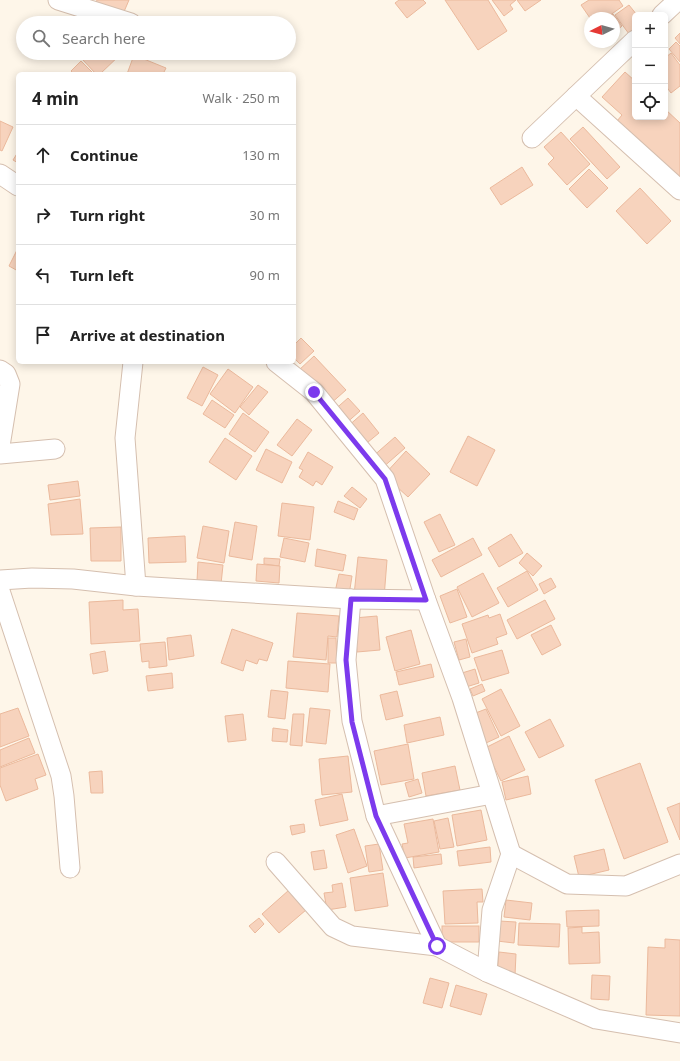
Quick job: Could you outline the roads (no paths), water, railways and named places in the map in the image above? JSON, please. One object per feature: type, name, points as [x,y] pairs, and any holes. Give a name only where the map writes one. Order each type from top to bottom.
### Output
[{"type":"street","points":[[58,0],[109,16]]},
{"type":"street","points":[[665,12],[677,0]]},
{"type":"street","points":[[532,138],[632,43]]},
{"type":"street","points":[[576,96],[680,190]]},
{"type":"street","points":[[0,174],[16,185]]},
{"type":"street","points":[[133,364],[126,438],[136,586]]},
{"type":"street","points":[[279,364],[314,392],[385,479],[426,600],[462,698],[511,854],[492,910],[488,972]]},
{"type":"street","points":[[0,370],[6,374],[10,384],[0,446]]},
{"type":"street","points":[[0,454],[55,449]]},
{"type":"street","points":[[0,580],[32,578],[73,579],[136,586],[351,599],[426,600]]},
{"type":"street","points":[[0,591],[61,776],[70,868]]},
{"type":"street","points":[[351,599],[346,660],[352,722],[376,816],[437,946]]},
{"type":"street","points":[[376,816],[492,794]]},
{"type":"street","points":[[511,854],[567,884],[626,886],[680,864]]},
{"type":"street","points":[[276,862],[333,927],[352,936],[437,946],[488,972],[596,1019],[680,1033]]}]
